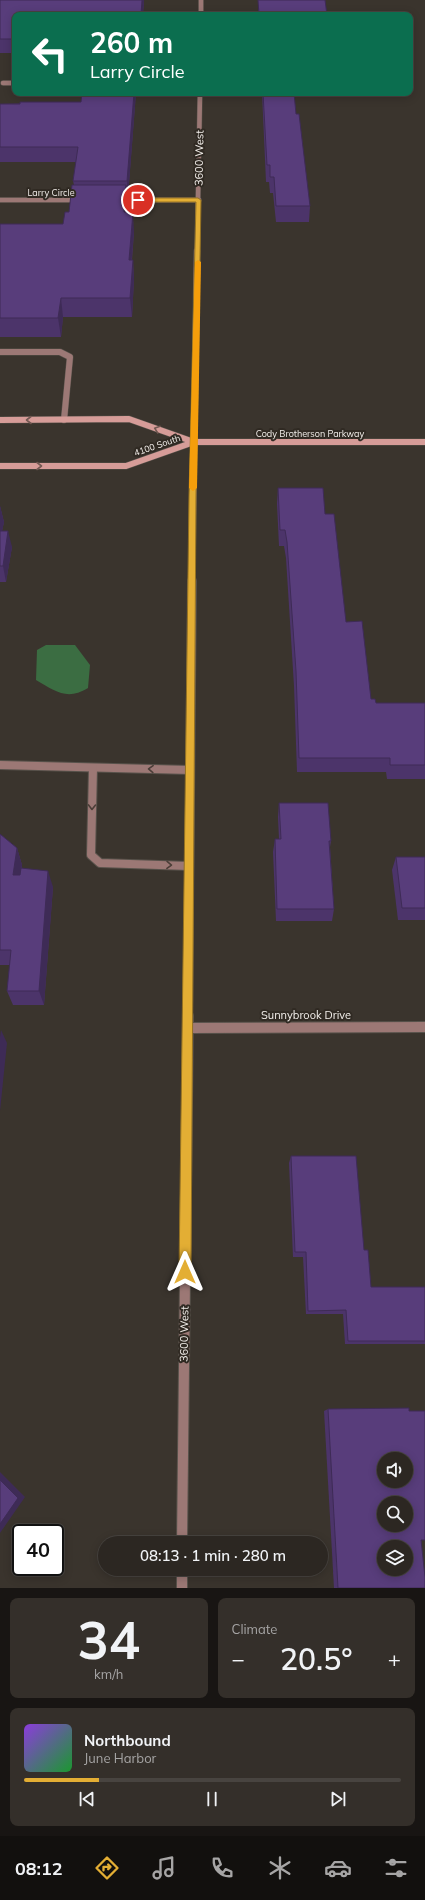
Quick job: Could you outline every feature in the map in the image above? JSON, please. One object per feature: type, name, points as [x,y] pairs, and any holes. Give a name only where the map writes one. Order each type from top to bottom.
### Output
[{"type":"main road","name":"4100 South","points":[[0,420],[129,419],[194,442]]},
{"type":"main road","name":"4100 South","points":[[0,466],[126,466],[194,442]]},
{"type":"main road","name":"Cody Brotherson Parkway","points":[[194,442],[425,442]]},
{"type":"street","points":[[201,0],[201,12]]},
{"type":"street","points":[[2,83],[12,83]]},
{"type":"street","name":"3600 West","points":[[182,1536],[194,442],[200,96]]},
{"type":"street","name":"Larry Circle","points":[[0,200],[84,200]]},
{"type":"street","points":[[107,200],[198,200]]},
{"type":"street","points":[[0,352],[60,352],[70,357],[64,420]]},
{"type":"street","points":[[0,765],[190,770]]},
{"type":"street","points":[[93,768],[91,855],[100,863],[189,866]]},
{"type":"street","name":"Sunnybrook Drive","points":[[188,1028],[425,1027]]},
{"type":"street","points":[[182,1576],[182,1588]]},
{"type":"green space","points":[[46,645],[75,645],[90,665],[88,688],[74,694],[67,694],[55,691],[36,680],[37,650]]},
{"type":"building","points":[[0,0],[142,0],[141,12],[12,12],[12,39],[0,39]]},
{"type":"building","points":[[258,0],[325,0],[327,12],[259,12]]},
{"type":"building","points":[[82,96],[134,96],[127,181],[73,181],[78,147],[0,147],[0,104],[20,104],[20,102],[81,102]]},
{"type":"building","points":[[263,96],[294,96],[296,114],[299,114],[310,206],[276,206],[274,177],[270,177],[270,165],[267,165]]},
{"type":"building","points":[[72,185],[126,185],[124,212],[133,212],[129,260],[133,260],[130,298],[61,298],[58,318],[0,318],[0,224],[63,224],[65,212],[69,212]]},
{"type":"building","points":[[278,488],[323,488],[325,514],[334,514],[346,622],[362,621],[371,699],[375,699],[376,703],[425,703],[425,765],[390,765],[390,758],[299,758],[296,671],[287,542],[285,530],[280,530]]},
{"type":"building","points":[[0,531],[8,531],[3,566],[0,566]]},
{"type":"building","points":[[279,803],[328,803],[334,909],[277,909],[275,839],[281,839]]},
{"type":"building","points":[[0,834],[17,848],[13,875],[20,875],[21,868],[48,871],[39,991],[7,991],[11,950],[0,950]]},
{"type":"building","points":[[396,857],[425,857],[425,908],[402,908]]},
{"type":"building","points":[[291,1156],[356,1156],[364,1250],[368,1250],[371,1287],[425,1287],[425,1341],[348,1341],[346,1310],[308,1311],[306,1252],[295,1252]]},
{"type":"building","points":[[409,1408],[409,1411],[425,1411],[425,1540],[421,1540],[425,1588],[338,1588],[328,1409]]},
{"type":"building","points":[[0,1480],[18,1498],[0,1524]]},
{"type":"slow traffic","points":[[193,488],[198,262]]},
{"type":"route","points":[[138,200],[198,200],[196,394],[193,495],[185,1272]]}]
